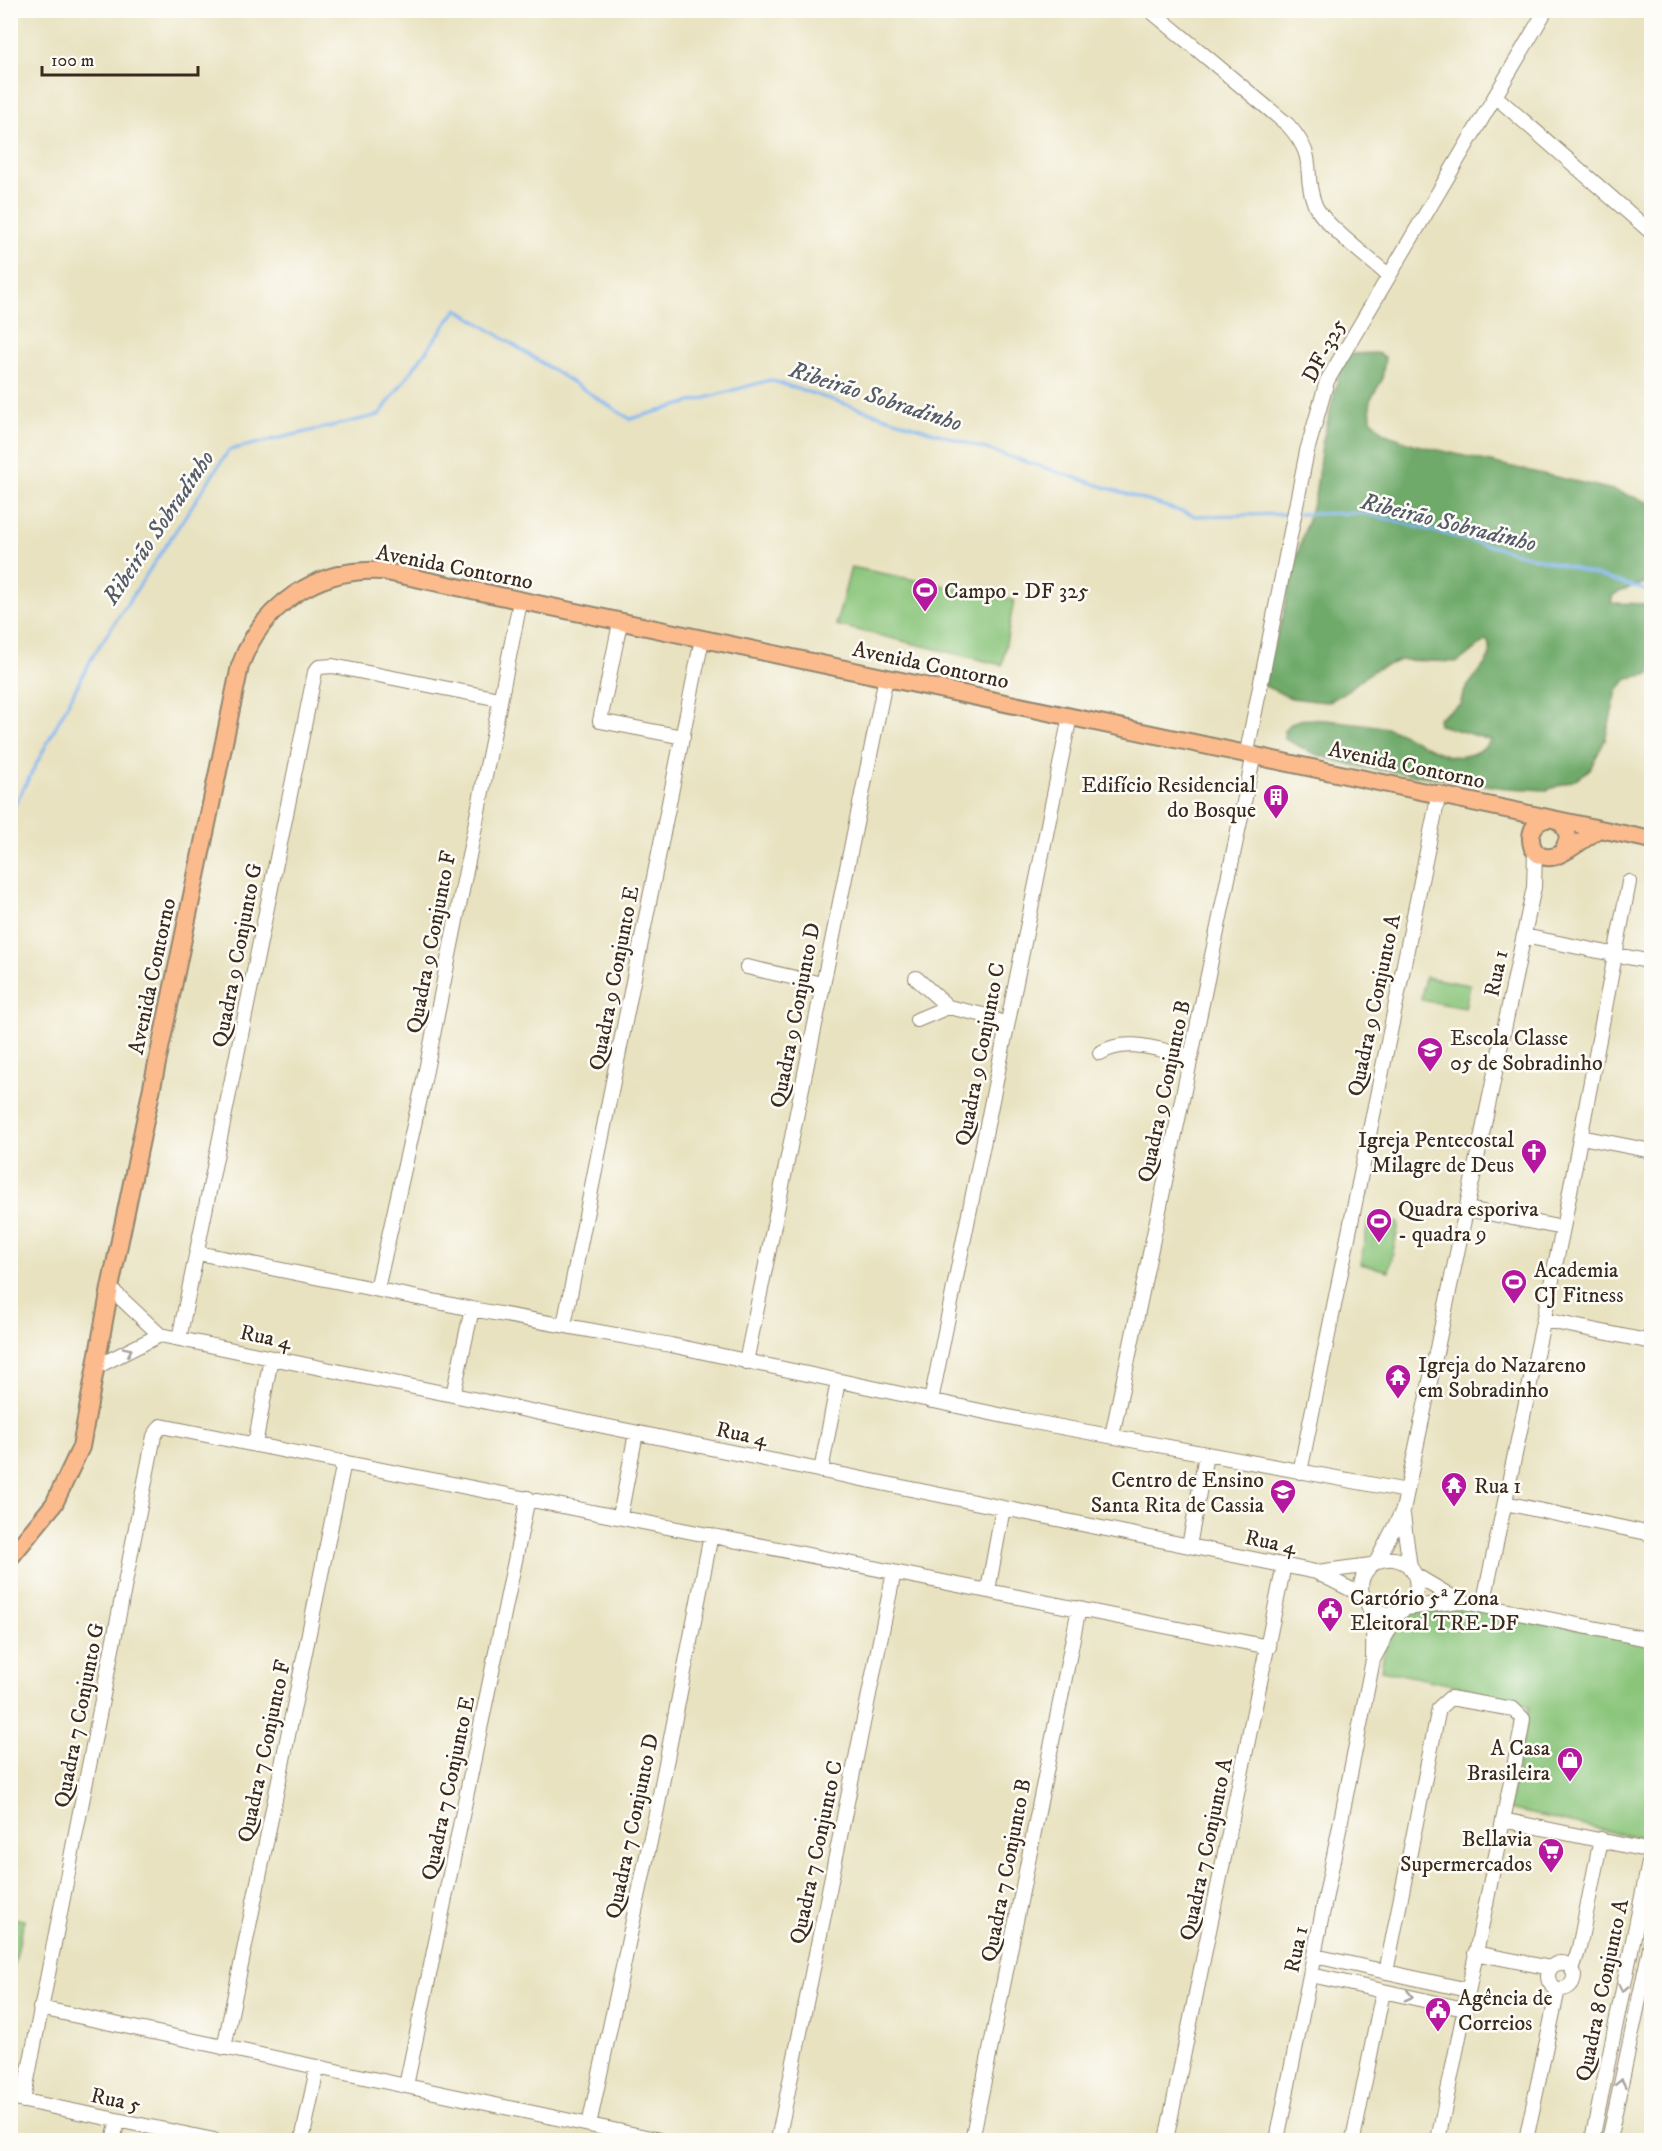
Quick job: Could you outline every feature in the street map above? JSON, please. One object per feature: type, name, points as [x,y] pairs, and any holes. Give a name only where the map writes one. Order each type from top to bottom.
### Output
[{"type":"main road","name":"Avenida Contorno","points":[[10,1558],[54,1504],[75,1464],[81,1447],[110,1288],[242,659],[252,639],[272,612],[286,600],[320,580],[343,573],[382,572],[1250,753],[1652,840]]},
{"type":"main road","name":"Avenida Contorno","points":[[1504,808],[1532,844]]},
{"type":"main road","points":[[1560,854],[1568,839],[1568,833],[1554,819],[1535,825],[1532,844],[1545,857],[1560,854],[1599,829]]},
{"type":"street","points":[[1150,10],[1288,125],[1302,141],[1309,158],[1311,191],[1316,207],[1327,220],[1388,275]]},
{"type":"street","name":"DF-325","points":[[1250,753],[1313,424],[1327,381],[1546,10]]},
{"type":"street","points":[[1495,96],[1652,233]]},
{"type":"street","name":"Quadra 9 Conjunto F","points":[[377,1289],[423,1085],[520,602]]},
{"type":"street","points":[[620,622],[600,721],[683,736]]},
{"type":"street","name":"Quadra 9 Conjunto E","points":[[564,1325],[702,639]]},
{"type":"street","name":"Quadra 9 Conjunto G","points":[[179,1339],[312,682],[319,667],[333,666],[499,699]]},
{"type":"street","name":"Quadra 9 Conjunto D","points":[[746,1362],[886,677]]},
{"type":"street","name":"Quadra 9 Conjunto C","points":[[931,1401],[1070,716]]},
{"type":"street","name":"Quadra 9 Conjunto B","points":[[1112,1436],[1191,1057],[1250,753]]},
{"type":"street","name":"Quadra 9 Conjunto A","points":[[1300,1472],[1439,793]]},
{"type":"street","name":"Rua 1","points":[[1403,1510],[1534,887],[1532,844]]},
{"type":"street","name":"Rua 1","points":[[1534,887],[1560,854]]},
{"type":"street","points":[[1483,1605],[1563,1228],[1629,882]]},
{"type":"street","points":[[1524,936],[1652,962]]},
{"type":"street","points":[[747,968],[822,984]]},
{"type":"street","points":[[916,978],[948,1007],[988,1016],[1006,1024]]},
{"type":"street","points":[[918,1020],[948,1007]]},
{"type":"street","points":[[1100,1053],[1119,1045],[1132,1044],[1191,1057]]},
{"type":"street","points":[[1581,1137],[1652,1152]]},
{"type":"street","points":[[1468,1209],[1563,1228]]},
{"type":"street","points":[[198,1252],[931,1401],[1206,1455],[1407,1491]]},
{"type":"street","points":[[96,1367],[160,1335],[110,1288]]},
{"type":"street","points":[[453,1395],[472,1309]]},
{"type":"street","points":[[1544,1320],[1652,1342]]},
{"type":"street","name":"Rua 4","points":[[160,1335],[1316,1572]]},
{"type":"street","points":[[271,1358],[255,1444],[1269,1647]]},
{"type":"street","points":[[821,1470],[838,1381]]},
{"type":"street","name":"Quadra 7 Conjunto G","points":[[17,2100],[40,2008],[156,1430],[165,1426],[255,1444]]},
{"type":"street","points":[[620,1516],[636,1433]]},
{"type":"street","points":[[1189,1546],[1206,1455]]},
{"type":"street","name":"Quadra 7 Conjunto F","points":[[224,2048],[344,1462]]},
{"type":"street","name":"Quadra 7 Conjunto E","points":[[406,2086],[528,1498]]},
{"type":"street","points":[[1505,1503],[1652,1534]]},
{"type":"street","points":[[988,1590],[1003,1508]]},
{"type":"street","points":[[1373,1660],[1362,1579],[1374,1563],[1403,1510]]},
{"type":"street","points":[[1373,1660],[1416,1593],[1403,1510]]},
{"type":"street","name":"Quadra 7 Conjunto D","points":[[589,2125],[657,1809],[711,1535]]},
{"type":"street","points":[[1316,1572],[1395,1559],[1459,1601]]},
{"type":"street","name":"Quadra 7 Conjunto A","points":[[1166,2140],[1284,1565]]},
{"type":"street","name":"Quadra 7 Conjunto C","points":[[778,2140],[894,1572]]},
{"type":"street","points":[[1316,1572],[1365,1600],[1382,1613],[1459,1601],[1652,1640]]},
{"type":"street","name":"Quadra 7 Conjunto B","points":[[972,2140],[1079,1608]]},
{"type":"street","name":"Rua 1","points":[[1277,2140],[1373,1660]]},
{"type":"street","points":[[1386,1972],[1439,1708],[1450,1698],[1513,1709],[1523,1719],[1438,2140]]},
{"type":"street","points":[[1503,1820],[1651,1849]]},
{"type":"street","points":[[1551,1968],[1548,1978],[1553,1987],[1558,1989],[1570,1986],[1573,1981],[1572,1970],[1580,1948],[1601,1839]]},
{"type":"street","name":"Quadra 8 Conjunto A","points":[[1592,2140],[1651,1849]]},
{"type":"street","points":[[1633,1938],[1645,1935],[1651,1940]]},
{"type":"street","name":"Quadra 8 Conjunto A","points":[[1609,2140],[1651,1940]]},
{"type":"street","points":[[1475,1953],[1551,1968],[1560,1964],[1572,1970]]},
{"type":"street","points":[[1315,1956],[1468,1990]]},
{"type":"street","points":[[1629,1959],[1639,1965],[1647,1961]]},
{"type":"street","points":[[1349,1983],[1353,1965]]},
{"type":"street","points":[[1311,1975],[1464,2009]]},
{"type":"street","points":[[1439,2003],[1444,1985]]},
{"type":"street","points":[[1526,2140],[1558,1989]]},
{"type":"street","points":[[1353,2140],[1383,1990]]},
{"type":"street","points":[[40,2008],[660,2140]]},
{"type":"street","points":[[302,2140],[317,2068]]},
{"type":"street","name":"Rua 5","points":[[17,2100],[214,2140]]},
{"type":"street","points":[[113,2140],[118,2121]]},
{"type":"green space","points":[[1377,353],[1385,357],[1382,380],[1370,400],[1371,419],[1383,433],[1416,445],[1613,490],[1651,503],[1651,583],[1633,586],[1613,595],[1611,603],[1651,604],[1651,674],[1628,678],[1617,691],[1605,740],[1590,769],[1577,779],[1547,790],[1506,788],[1360,767],[1315,754],[1285,739],[1284,730],[1299,720],[1306,719],[1373,725],[1391,729],[1450,756],[1473,754],[1491,740],[1439,725],[1438,718],[1461,704],[1467,687],[1490,655],[1490,648],[1486,640],[1458,662],[1401,660],[1374,670],[1341,695],[1326,702],[1291,698],[1265,686],[1266,671],[1283,616],[1292,572],[1315,497],[1322,444],[1339,375],[1345,359],[1352,354]]},
{"type":"green space","name":"Campo - DF 325","points":[[851,567],[1014,600],[1002,665],[836,625]]},
{"type":"green space","points":[[1425,977],[1470,985],[1465,1008],[1421,1000]]},
{"type":"green space","name":"Quadra esporiva - quadra 9","points":[[1369,1218],[1399,1223],[1389,1271],[1360,1264]]},
{"type":"green space","points":[[1455,1602],[1651,1644],[1652,1818],[1647,1840],[1509,1809],[1529,1706],[1468,1696],[1467,1688],[1381,1670],[1391,1630],[1401,1617],[1418,1608]]},
{"type":"green space","points":[[11,1918],[24,1920],[12,1976],[10,1976]]},
{"type":"waterway","name":"Ribeirão Sobradinho","points":[[10,814],[94,654],[229,450],[379,415],[457,309],[630,419],[770,380],[1195,516],[1292,514]]},
{"type":"waterway","name":"Ribeirão Sobradinho","points":[[1298,514],[1365,513],[1566,566],[1652,592]]},
{"type":"place","name":"Campo - DF 325","points":[[925,613]]},
{"type":"place","name":"Edifício Residencial do Bosque","points":[[1276,820]]},
{"type":"place","name":"Escola Classe 05 de Sobradinho","points":[[1430,1073]]},
{"type":"place","name":"Igreja Pentecostal Milagre de Deus","points":[[1534,1175]]},
{"type":"place","name":"Quadra esporiva - quadra 9","points":[[1379,1244]]},
{"type":"place","name":"Academia CJ Fitness","points":[[1514,1305]]},
{"type":"place","name":"Igreja do Nazareno em Sobradinho","points":[[1398,1400]]},
{"type":"place","name":"Rua 1","points":[[1454,1508]]},
{"type":"place","name":"Centro de Ensino Santa Rita de Cassia","points":[[1283,1515]]},
{"type":"place","name":"Cartório 5ª Zona Eleitoral TRE-DF","points":[[1330,1633]]},
{"type":"place","name":"A Casa Brasileira","points":[[1570,1783]]},
{"type":"place","name":"Bellavia Supermercados","points":[[1551,1874]]},
{"type":"place","name":"Agência de Correios","points":[[1438,2033]]}]
